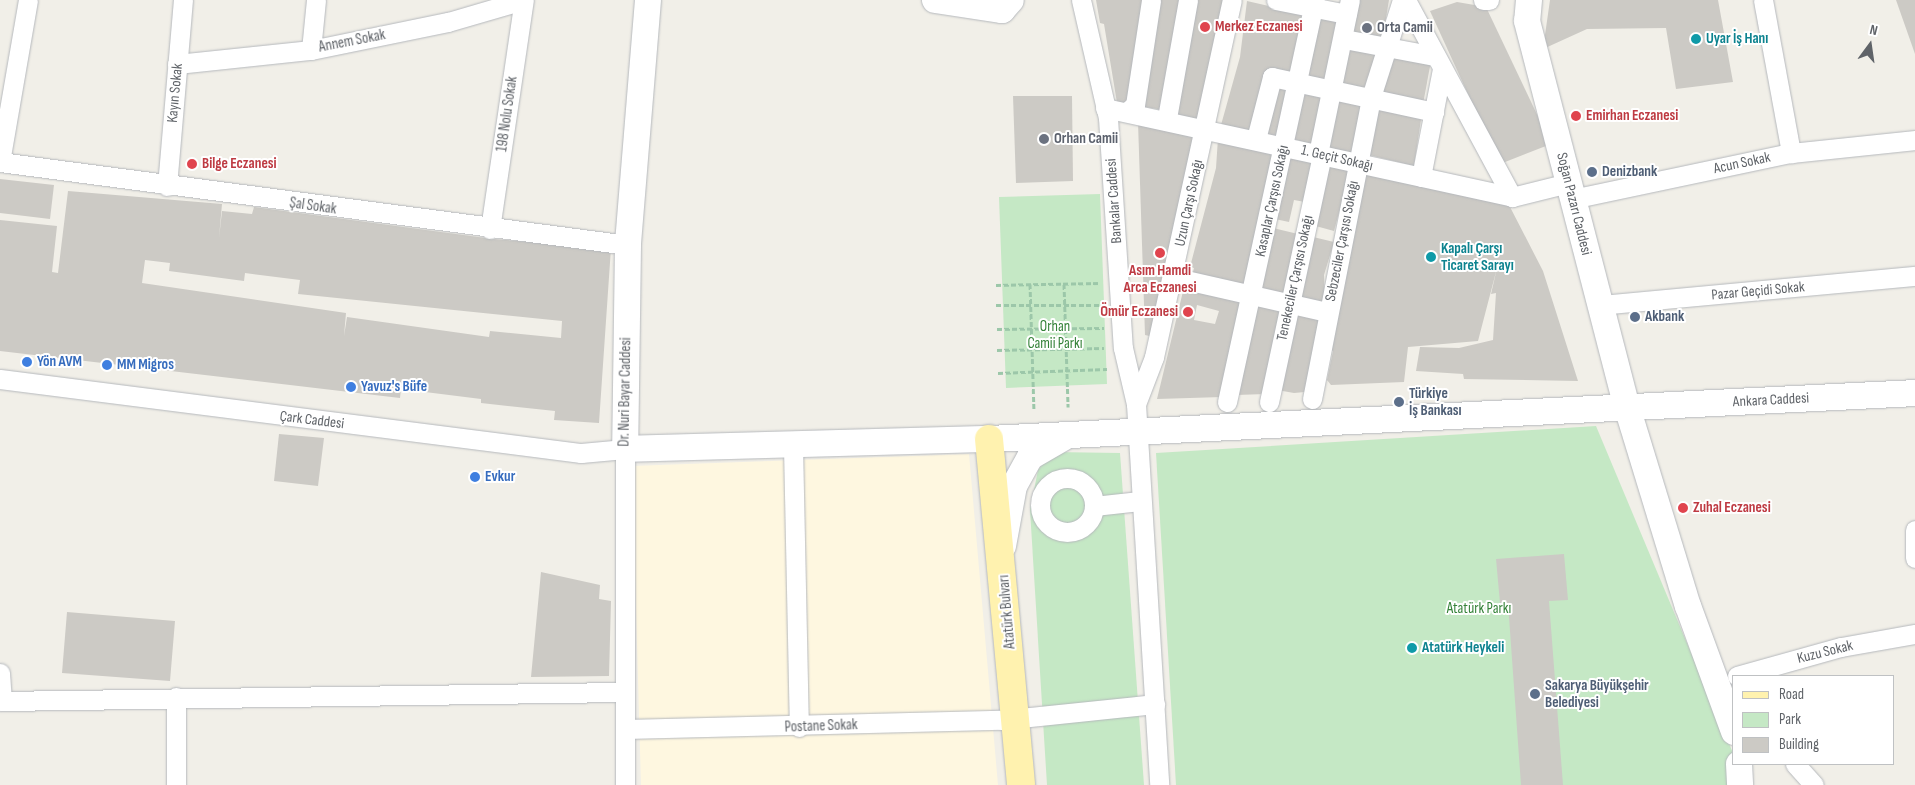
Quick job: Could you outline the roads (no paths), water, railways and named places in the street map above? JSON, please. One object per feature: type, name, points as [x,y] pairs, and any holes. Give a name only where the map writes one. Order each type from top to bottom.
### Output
[{"type":"main road","name":"Dr. Nuri Bayar Caddesi","points":[[625,449],[628,245],[648,0]]},
{"type":"main road","points":[[935,0],[1006,5]]},
{"type":"main road","name":"Soğan Pazarı Caddesi","points":[[1529,0],[1527,21],[1628,407],[1738,675]]},
{"type":"main road","name":"Ankara Caddesi","points":[[625,449],[793,446],[989,439],[1915,393]]},
{"type":"main road","points":[[1002,551],[1014,486],[1030,457],[1070,434]]},
{"type":"main road","name":"Atatürk Bulvarı","points":[[989,439],[1002,551],[1021,785]]},
{"type":"main road","points":[[1739,765],[1740,785]]},
{"type":"street","points":[[0,162],[28,0]]},
{"type":"street","name":"Kayın Sokak","points":[[167,186],[183,0]]},
{"type":"street","points":[[311,50],[316,0]]},
{"type":"street","name":"Annem Sokak","points":[[177,64],[311,50],[448,22],[523,0]]},
{"type":"street","name":"198 Nolu Sokak","points":[[490,229],[523,0]]},
{"type":"street","name":"Bankalar Caddesi","points":[[1081,0],[1105,108],[1123,348],[1136,404],[1140,501],[1155,704],[1158,785]]},
{"type":"street","points":[[1129,110],[1135,105],[1151,0]]},
{"type":"street","points":[[1167,118],[1188,0]]},
{"type":"street","name":"Uzun Çarşı Sokağı","points":[[1136,404],[1154,357],[1206,127],[1232,0]]},
{"type":"street","points":[[1276,0],[1348,7]]},
{"type":"street","name":"Sebzeciler Çarşısı Sokağı","points":[[1312,399],[1370,97],[1384,48],[1393,38],[1402,0]]},
{"type":"street","points":[[1406,0],[1438,63],[1512,197]]},
{"type":"street","points":[[1483,0],[1489,0]]},
{"type":"street","points":[[1763,0],[1791,153]]},
{"type":"street","name":"Kasaplar Çarşısı Sokağı","points":[[1227,402],[1252,295],[1314,4]]},
{"type":"street","name":"Tenekeciler Çarşısı Sokağı","points":[[1269,402],[1344,39],[1348,7]]},
{"type":"street","points":[[1344,39],[1438,63]]},
{"type":"street","points":[[1421,176],[1434,112],[1438,63]]},
{"type":"street","points":[[1256,139],[1272,77],[1434,112]]},
{"type":"street","name":"1. Geçit Sokağı","points":[[1105,108],[1129,110],[1167,118],[1320,155],[1512,197],[1570,191]]},
{"type":"street","name":"Acun Sokak","points":[[1570,191],[1791,153],[1915,140]]},
{"type":"street","name":"Şal Sokak","points":[[0,162],[490,229],[628,245]]},
{"type":"street","name":"Pazar Geçidi Sokak","points":[[1600,305],[1915,276]]},
{"type":"street","points":[[1173,277],[1322,311]]},
{"type":"street","name":"Çark Caddesi","points":[[0,379],[581,453],[625,449]]},
{"type":"street","points":[[793,446],[799,726]]},
{"type":"street","name":"Dr. Nuri Bayar Caddesi","points":[[625,449],[623,692],[625,785]]},
{"type":"street","points":[[1094,506],[1140,501]]},
{"type":"street","points":[[1914,529],[1915,558]]},
{"type":"street","name":"Kuzu Sokak","points":[[1746,675],[1842,647],[1915,634]]},
{"type":"street","points":[[0,673],[1,701],[623,692]]},
{"type":"street","points":[[176,697],[176,785]]},
{"type":"street","name":"Postane Sokak","points":[[625,729],[799,726],[1017,718],[1155,704]]},
{"type":"street","points":[[1796,765],[1814,785]]},
{"type":"place","name":"Merkez Eczanesi","points":[[1205,27]]},
{"type":"place","name":"Orta Camii","points":[[1367,28]]},
{"type":"place","name":"Uyar İş Hanı","points":[[1696,39]]},
{"type":"place","name":"Emirhan Eczanesi","points":[[1576,116]]},
{"type":"place","name":"Orhan Camii","points":[[1044,139]]},
{"type":"place","name":"Bilge Eczanesi","points":[[192,164]]},
{"type":"place","name":"Denizbank","points":[[1592,172]]},
{"type":"place","name":"Asım Hamdi Arca Eczanesi","points":[[1160,253]]},
{"type":"place","name":"Kapalı Çarşı Ticaret Sarayı","points":[[1431,257]]},
{"type":"place","name":"Ömür Eczanesi","points":[[1188,312]]},
{"type":"place","name":"Akbank","points":[[1635,317]]},
{"type":"place","name":"Yön AVM","points":[[27,362]]},
{"type":"place","name":"MM Migros","points":[[107,365]]},
{"type":"place","name":"Yavuz's Büfe","points":[[351,387]]},
{"type":"place","name":"Türkiye İş Bankası","points":[[1399,402]]},
{"type":"place","name":"Evkur","points":[[475,477]]},
{"type":"place","name":"Zuhal Eczanesi","points":[[1683,508]]},
{"type":"place","name":"Atatürk Heykeli","points":[[1412,648]]},
{"type":"place","name":"Sakarya Büyükşehir Belediyesi","points":[[1535,694]]},
{"type":"park label","name":"Orhan Camii Parkı","points":[[1055,334]]},
{"type":"park label","name":"Atatürk Parkı","points":[[1479,609]]}]
